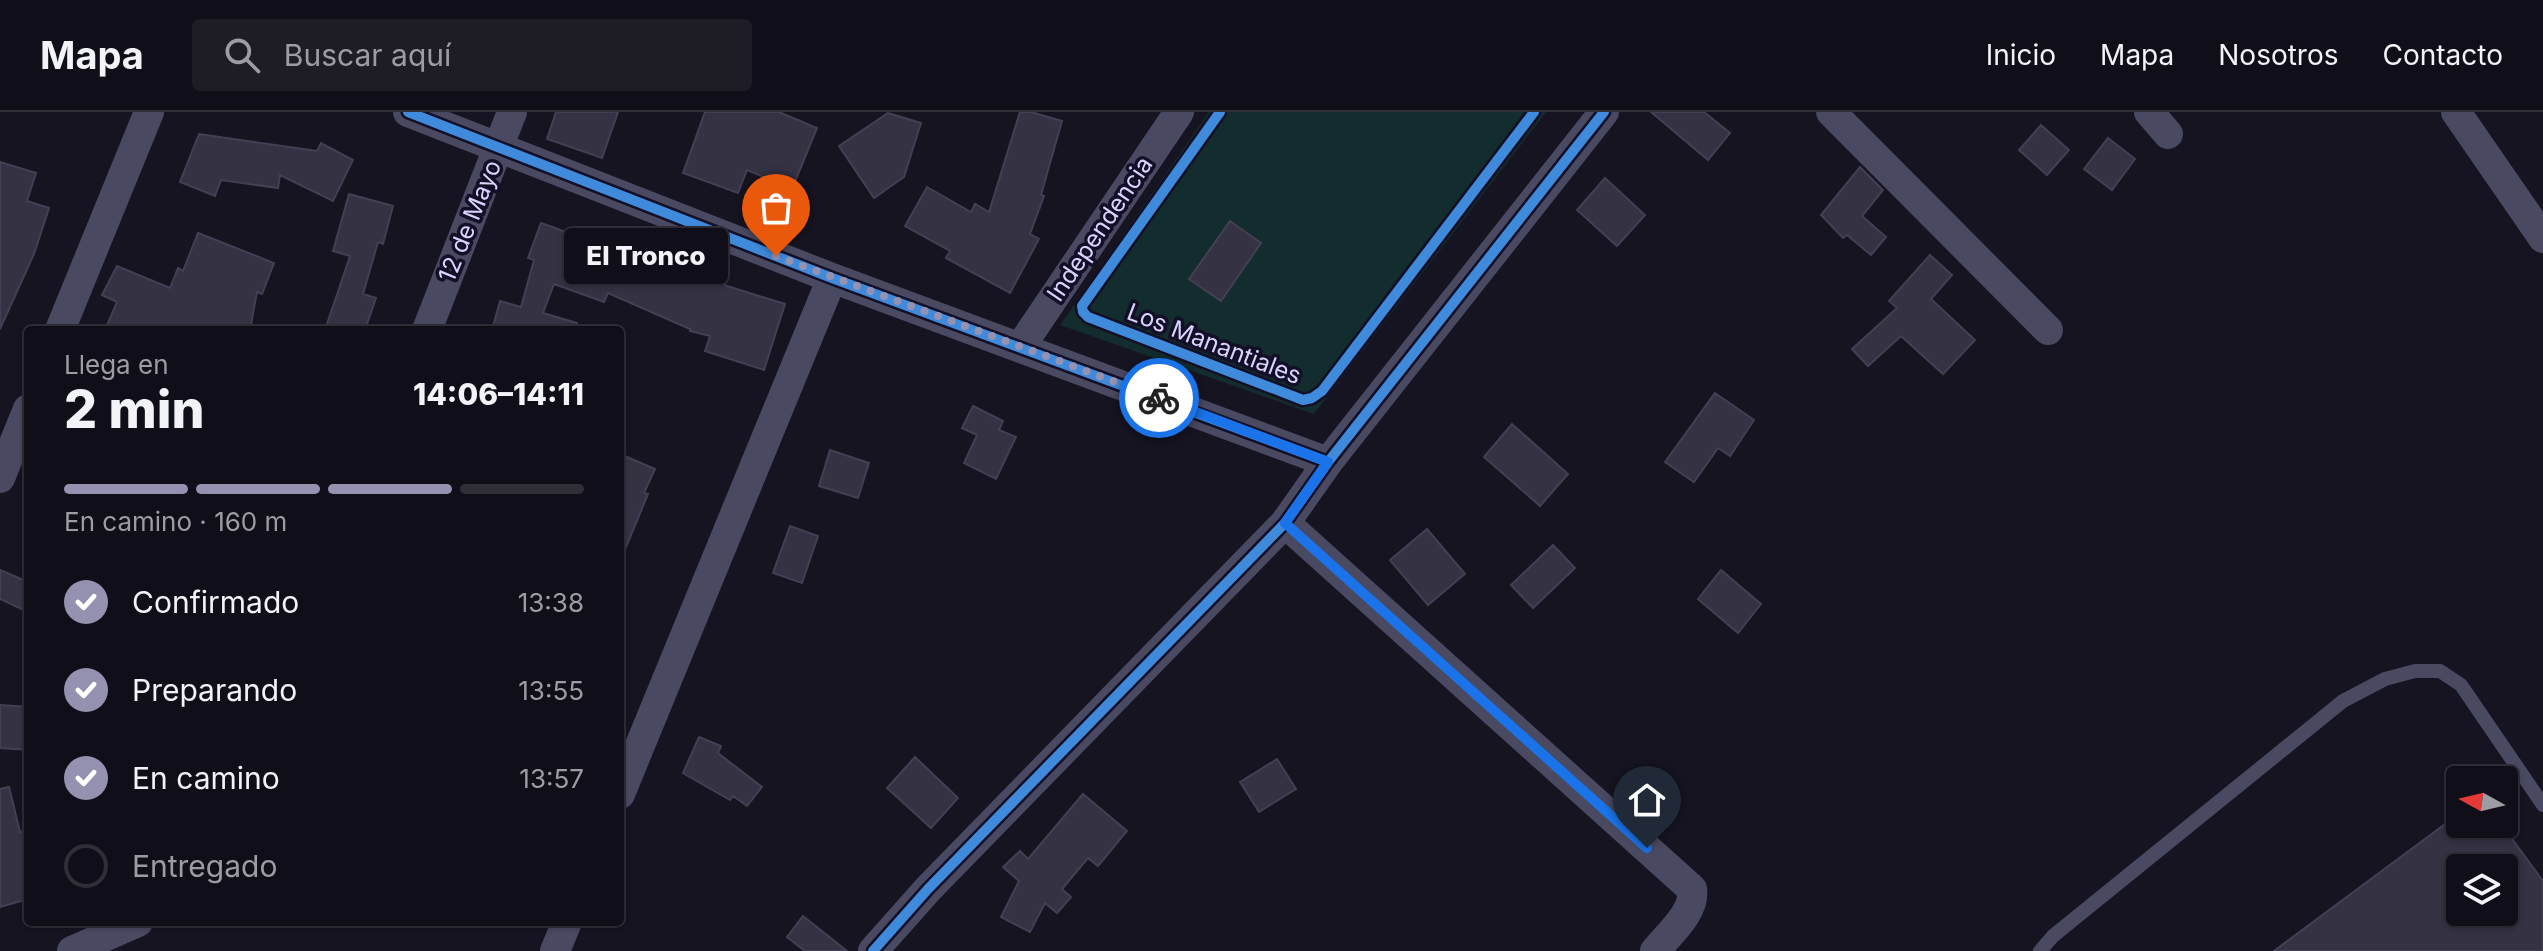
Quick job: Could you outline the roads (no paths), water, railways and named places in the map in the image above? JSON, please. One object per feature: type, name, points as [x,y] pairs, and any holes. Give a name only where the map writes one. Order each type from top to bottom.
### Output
[{"type":"street","points":[[62,326],[149,112]]},
{"type":"street","points":[[408,112],[832,278],[1328,462]]},
{"type":"street","name":"12 de Mayo","points":[[429,326],[512,112]]},
{"type":"street","name":"Independencia","points":[[1021,346],[1179,112]]},
{"type":"street","points":[[873,951],[928,889],[1285,523],[1328,462],[1604,112]]},
{"type":"street","points":[[1831,112],[2048,330]]},
{"type":"street","points":[[2456,112],[2543,238]]},
{"type":"street","points":[[624,784],[832,278]]},
{"type":"street","points":[[0,478],[24,419]]},
{"type":"street","points":[[1285,523],[1692,889],[1694,899],[1689,909],[1655,951]]},
{"type":"street","points":[[72,951],[129,926]]},
{"type":"lane","points":[[2040,951],[2053,936],[2343,701],[2385,679],[2415,671],[2440,671],[2461,685],[2543,805]]},
{"type":"place","name":"El Tronco","points":[[776,256]]}]
